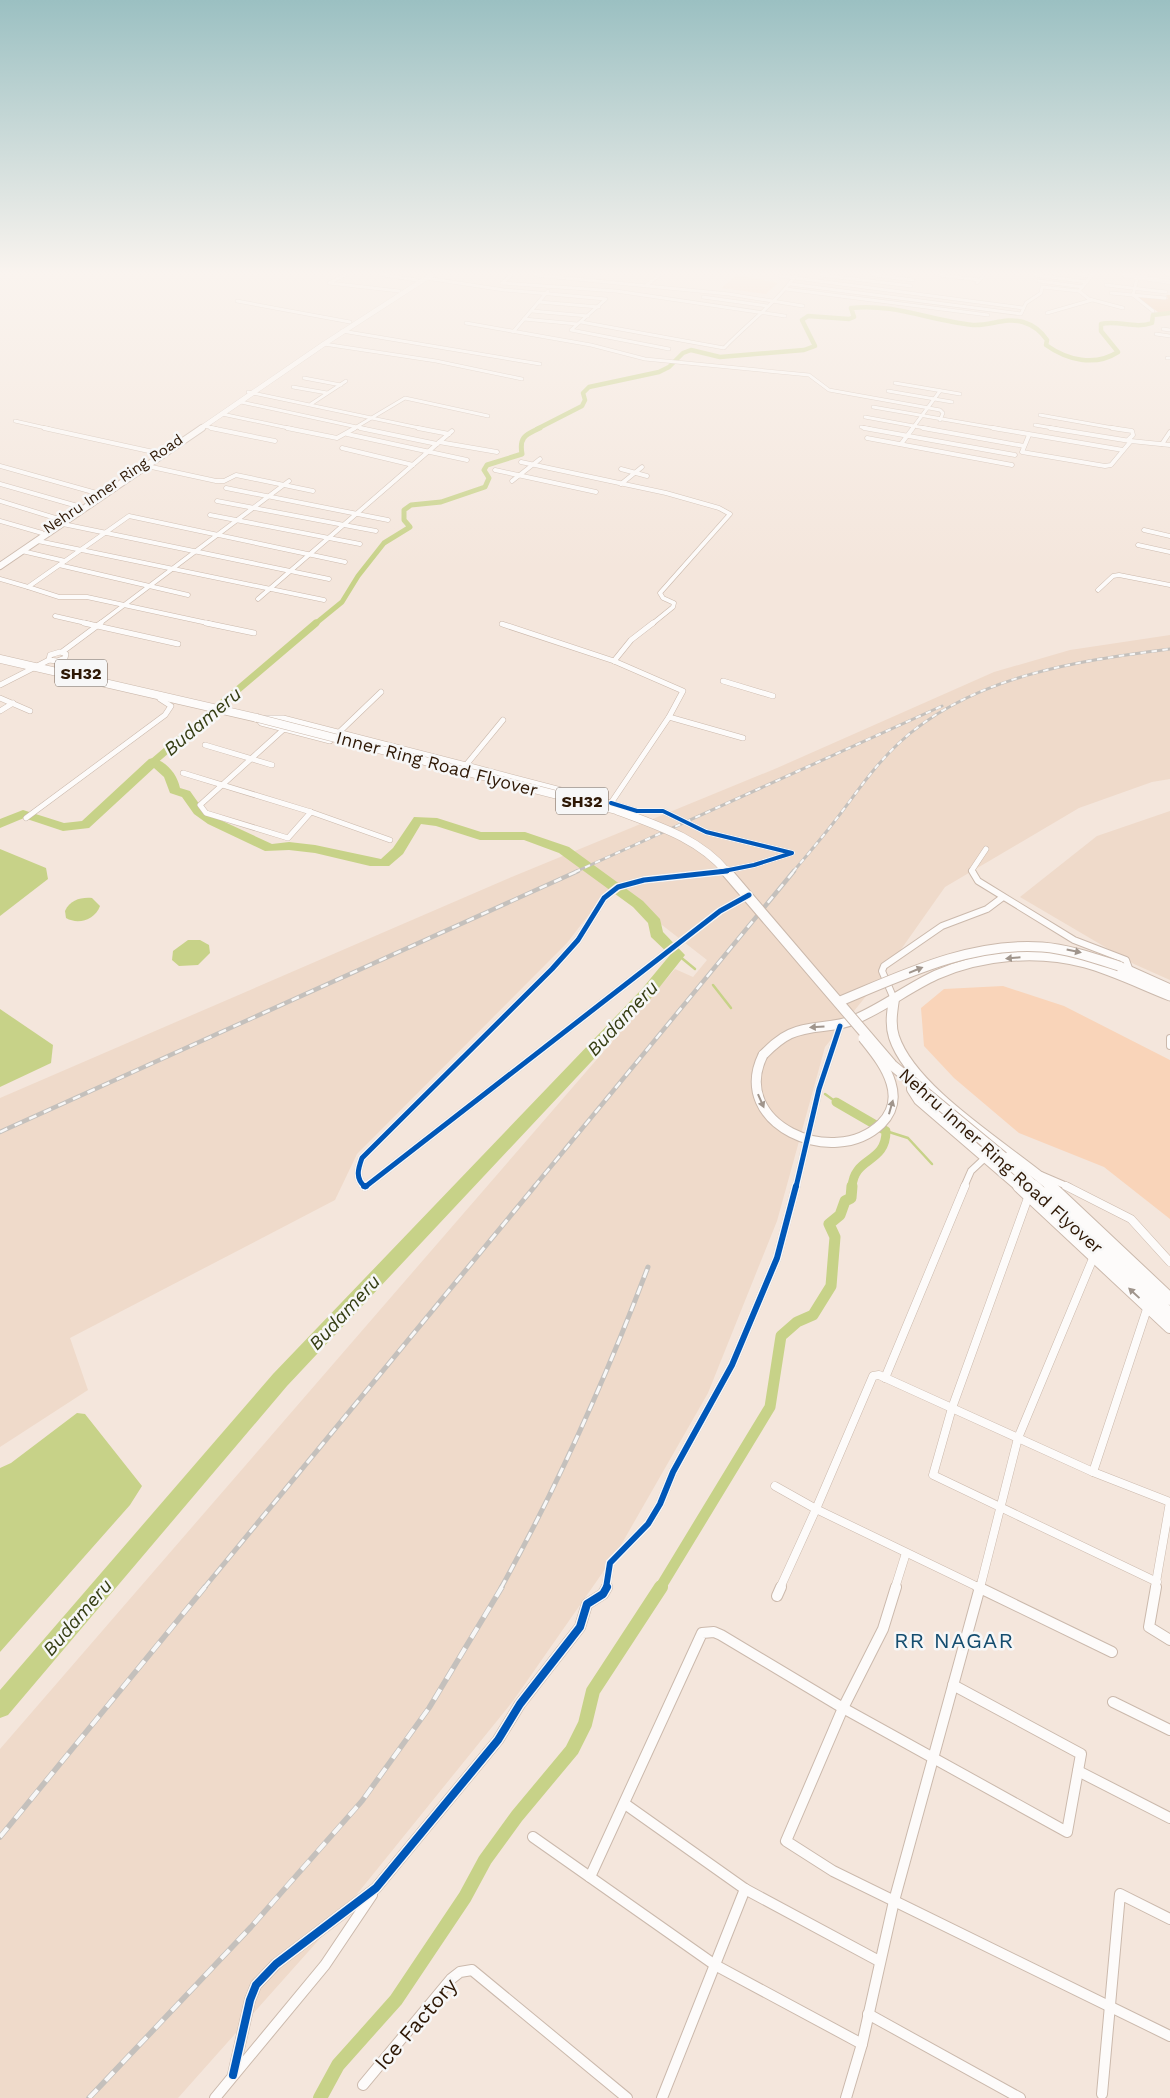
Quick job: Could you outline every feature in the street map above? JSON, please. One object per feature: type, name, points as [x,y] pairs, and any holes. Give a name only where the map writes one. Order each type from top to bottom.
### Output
[{"type":"main road","name":"Nehru Inner Ring Road","points":[[0,561],[62,522],[158,453],[278,373]]},
{"type":"main road","points":[[0,566],[241,402],[251,392],[280,373]]},
{"type":"main road","name":"SH32","points":[[0,653],[188,702],[258,718]]},
{"type":"main road","name":"SH32","points":[[0,658],[134,692],[161,695]]},
{"type":"main road","name":"Inner Ring Road Flyover","points":[[258,718],[639,817],[674,831],[706,851],[749,895],[839,1003]]},
{"type":"main road","points":[[894,999],[890,1019],[893,1035],[915,1073],[929,1088],[1035,1173],[1170,1299]]},
{"type":"main road","name":"Nehru Inner Ring Road Flyover","points":[[839,1003],[892,1065],[1003,1157],[1170,1314]]},
{"type":"main road","points":[[915,1073],[912,1089],[919,1100],[1029,1195],[1170,1327]]},
{"type":"street","points":[[493,373],[522,379]]},
{"type":"street","points":[[789,373],[810,375],[829,390],[942,411],[940,420]]},
{"type":"street","points":[[304,378],[341,384]]},
{"type":"street","points":[[311,404],[346,381]]},
{"type":"street","points":[[895,383],[960,394]]},
{"type":"street","points":[[293,387],[327,394]]},
{"type":"street","points":[[888,391],[952,402]]},
{"type":"street","points":[[900,444],[940,391]]},
{"type":"street","points":[[251,392],[450,433],[258,599]]},
{"type":"street","points":[[222,414],[334,438],[347,434],[408,398],[488,416]]},
{"type":"street","points":[[241,402],[438,443],[497,452]]},
{"type":"street","points":[[873,407],[973,426],[1123,450]]},
{"type":"street","points":[[1041,413],[1132,431],[1133,435],[1123,450],[1108,466],[1024,453],[1022,450],[1035,425],[1041,413]]},
{"type":"street","points":[[865,417],[1024,446]]},
{"type":"street","points":[[15,422],[158,453]]},
{"type":"street","points":[[1035,425],[1129,441],[1170,445]]},
{"type":"street","points":[[204,426],[275,441]]},
{"type":"street","points":[[956,455],[973,426]]},
{"type":"street","points":[[861,427],[1015,455]]},
{"type":"street","points":[[1162,444],[1170,432]]},
{"type":"street","points":[[347,434],[427,453],[467,460]]},
{"type":"street","points":[[867,438],[1012,465]]},
{"type":"street","points":[[342,448],[413,465]]},
{"type":"street","points":[[512,481],[540,459]]},
{"type":"street","points":[[521,462],[719,508],[730,514],[660,593],[663,598],[674,603],[673,607],[631,640],[614,661]]},
{"type":"street","points":[[0,466],[100,494]]},
{"type":"street","points":[[146,466],[216,481],[224,481],[236,475],[313,491]]},
{"type":"street","points":[[621,484],[642,467]]},
{"type":"street","points":[[621,469],[647,476]]},
{"type":"street","points":[[495,470],[596,492]]},
{"type":"street","points":[[50,660],[52,654],[62,652],[289,481]]},
{"type":"street","points":[[0,484],[81,507]]},
{"type":"street","points":[[226,488],[388,520]]},
{"type":"street","points":[[0,501],[62,522],[195,552],[329,579]]},
{"type":"street","points":[[217,501],[376,531]]},
{"type":"street","points":[[210,515],[360,544]]},
{"type":"street","points":[[28,587],[129,516],[345,562]]},
{"type":"street","points":[[0,521],[42,533]]},
{"type":"street","points":[[1144,530],[1170,536]]},
{"type":"street","points":[[38,540],[324,600]]},
{"type":"street","points":[[1138,545],[1170,552]]},
{"type":"street","points":[[22,552],[65,561]]},
{"type":"street","points":[[59,565],[188,595]]},
{"type":"street","points":[[1098,590],[1113,576],[1119,574],[1170,585]]},
{"type":"street","points":[[0,579],[60,597],[86,597],[122,607],[254,633]]},
{"type":"street","points":[[55,616],[178,644]]},
{"type":"street","points":[[502,624],[614,661],[682,689],[669,717],[611,803]]},
{"type":"street","points":[[0,685],[50,660],[63,660],[66,655],[62,652]]},
{"type":"street","points":[[723,681],[773,696]]},
{"type":"street","points":[[258,718],[261,723],[330,740],[381,692]]},
{"type":"street","points":[[26,818],[165,715],[171,706],[160,699],[161,695]]},
{"type":"street","points":[[0,698],[30,711]]},
{"type":"street","points":[[0,711],[13,703]]},
{"type":"street","points":[[669,717],[743,738]]},
{"type":"street","points":[[258,718],[283,718],[637,811],[663,811],[706,832],[792,853],[727,871],[646,880],[620,886],[609,892],[597,904],[579,938],[498,1023],[362,1158],[356,1174],[359,1184],[365,1187],[369,1186],[712,917],[749,895]]},
{"type":"street","points":[[466,765],[503,720]]},
{"type":"street","points":[[284,729],[200,804],[206,813],[288,838],[311,812]]},
{"type":"street","points":[[205,745],[272,765]]},
{"type":"street","points":[[184,773],[311,812],[390,840]]},
{"type":"street","points":[[986,849],[972,870],[978,881],[1074,940],[1126,960],[1130,971]]},
{"type":"street","points":[[894,999],[882,971],[884,966],[942,926],[987,909],[1003,897]]},
{"type":"street","points":[[1170,988],[1088,954],[1059,948],[1001,946],[974,950],[931,964],[839,1003],[887,1072],[893,1090],[890,1113],[876,1130],[848,1142],[823,1143],[803,1138],[780,1126],[765,1110],[756,1090],[757,1070],[763,1054],[775,1041],[794,1031],[840,1026],[855,1020],[950,970],[976,963],[1026,957],[1083,963],[1122,976],[1170,996]]},
{"type":"street","points":[[215,2098],[233,2075],[269,2036],[325,1965],[376,1888],[498,1740],[520,1704],[580,1627],[587,1604],[603,1594],[608,1585],[610,1563],[623,1552],[648,1524],[660,1504],[674,1472],[732,1365],[777,1258],[793,1201],[819,1089],[840,1026]]},
{"type":"street","points":[[1170,1038],[1170,1046]]},
{"type":"street","points":[[885,1378],[971,1171],[986,1157]]},
{"type":"street","points":[[1035,1173],[1098,1200],[1131,1220],[1170,1262]]},
{"type":"street","points":[[1029,1195],[952,1408],[933,1475],[1157,1582]]},
{"type":"street","points":[[846,2098],[862,2044],[894,1901],[980,1589],[1018,1438],[1094,1256]]},
{"type":"street","points":[[1094,1472],[1148,1306]]},
{"type":"street","points":[[777,1596],[870,1380],[873,1376],[879,1375],[1094,1472],[1170,1502],[1149,1627],[1170,1640]]},
{"type":"street","points":[[775,1486],[816,1509],[1112,1652]]},
{"type":"street","points":[[906,1553],[883,1629],[843,1708],[786,1842],[833,1871],[1170,2036]]},
{"type":"street","points":[[590,1877],[702,1634],[714,1632],[721,1634],[843,1708],[1067,1832],[1081,1754],[953,1685]]},
{"type":"street","points":[[1113,1702],[1170,1730]]},
{"type":"street","points":[[1078,1771],[1170,1818]]},
{"type":"street","points":[[625,1804],[744,1889],[880,1961]]},
{"type":"street","points":[[533,1837],[715,1965],[862,2044]]},
{"type":"street","points":[[233,2075],[250,2000],[261,1978],[319,1930],[376,1888]]},
{"type":"street","points":[[662,2098],[744,1889]]},
{"type":"street","points":[[1102,2094],[1120,1894],[1170,1919]]},
{"type":"street","name":"Ice Factory","points":[[363,2085],[451,1979],[460,1972],[472,1970],[627,2098]]},
{"type":"street","points":[[868,2014],[1020,2098]]},
{"type":"shaded area","points":[[1170,635],[1170,779],[1152,782],[1079,808],[945,887],[883,975],[825,1047],[777,1221],[708,1393],[617,1552],[513,1701],[332,1925],[178,2098],[0,2098],[0,1749],[675,969],[693,977],[707,960],[617,890],[594,908],[567,943],[357,1154],[335,1200],[70,1338],[88,1390],[0,1447],[0,1098],[507,879],[777,768],[994,672],[1070,650]]},
{"type":"shaded area","points":[[1170,811],[1170,980],[1134,964],[1020,897],[1097,836]]},
{"type":"shaded area","points":[[0,849],[46,868],[48,879],[0,916]]},
{"type":"shaded area","points":[[92,898],[100,906],[94,915],[81,921],[66,918],[65,911],[70,904],[80,899]]},
{"type":"shaded area","points":[[188,940],[200,940],[209,945],[210,953],[198,965],[179,966],[172,960],[173,951]]},
{"type":"shaded area","points":[[1003,986],[1064,1006],[1170,1060],[1170,1219],[1104,1167],[1019,1133],[954,1078],[924,1046],[921,1008],[944,989]]},
{"type":"shaded area","points":[[0,1009],[53,1045],[51,1063],[0,1087]]},
{"type":"shaded area","points":[[77,1413],[85,1414],[142,1486],[130,1505],[0,1652],[0,1468],[11,1463]]},
{"type":"waterway","name":"Budameru","points":[[537,429],[582,406],[585,400],[583,393],[589,387],[655,373]]},
{"type":"waterway","name":"Budameru","points":[[315,624],[342,602],[358,576],[384,543],[410,527],[404,520],[404,510],[411,505],[441,502],[485,487],[489,478],[484,470],[487,465],[522,454],[521,444],[524,437],[540,428]]},
{"type":"waterway","name":"Budameru","points":[[153,762],[316,623]]},
{"type":"waterway","name":"Budameru","points":[[0,824],[23,814],[63,827],[85,825],[153,762],[168,773],[174,790],[186,794],[198,811],[212,821],[270,848],[289,846],[315,849],[370,862],[384,863],[398,851],[418,820],[437,822],[480,836],[525,836],[564,850],[638,904],[655,922],[656,934],[678,955],[646,994],[280,1380],[0,1707]]},
{"type":"waterway","points":[[678,955],[695,969]]},
{"type":"waterway","points":[[713,985],[731,1008]]},
{"type":"waterway","points":[[825,1094],[836,1102]]},
{"type":"waterway","points":[[836,1102],[886,1131],[885,1142],[881,1149],[858,1170],[852,1187]]},
{"type":"waterway","points":[[886,1131],[908,1138],[932,1164]]},
{"type":"waterway","points":[[660,1588],[770,1407],[781,1336],[797,1322],[813,1315],[831,1286],[835,1237],[829,1224],[840,1215],[845,1201],[851,1198],[852,1186]]},
{"type":"waterway","points":[[320,2098],[338,2065],[396,2000],[465,1897],[485,1860],[517,1816],[572,1750],[585,1724],[593,1691],[661,1587]]},
{"type":"railway","points":[[793,872],[873,771],[899,743],[928,720],[959,702],[992,687],[1027,675],[1099,659],[1170,649]]},
{"type":"railway","points":[[575,872],[942,706]]},
{"type":"railway","points":[[0,1132],[578,871]]},
{"type":"railway","points":[[534,1187],[794,871]]},
{"type":"railway","points":[[204,1588],[535,1186]]},
{"type":"railway","points":[[501,1588],[542,1510],[580,1430],[615,1350],[648,1267]]},
{"type":"railway","points":[[0,1837],[205,1587]]},
{"type":"railway","points":[[89,2098],[251,1927],[362,1801],[429,1708],[502,1587]]},
{"type":"cycle path","points":[[611,803],[637,811],[663,811],[706,832],[792,853],[767,862],[728,870],[635,881],[610,892],[599,904],[578,940],[552,969],[499,1024],[362,1158],[358,1177],[361,1184],[365,1187],[720,911],[749,895]]},
{"type":"cycle path","points":[[233,2075],[250,2000],[256,1985],[276,1964],[376,1888],[498,1740],[520,1704],[580,1627],[587,1604],[603,1594],[608,1585],[610,1563],[648,1524],[660,1504],[673,1472],[732,1365],[777,1258],[793,1201],[819,1089],[840,1026]]},
{"type":"district","name":"RR NAGAR","points":[[954,1640]]}]
